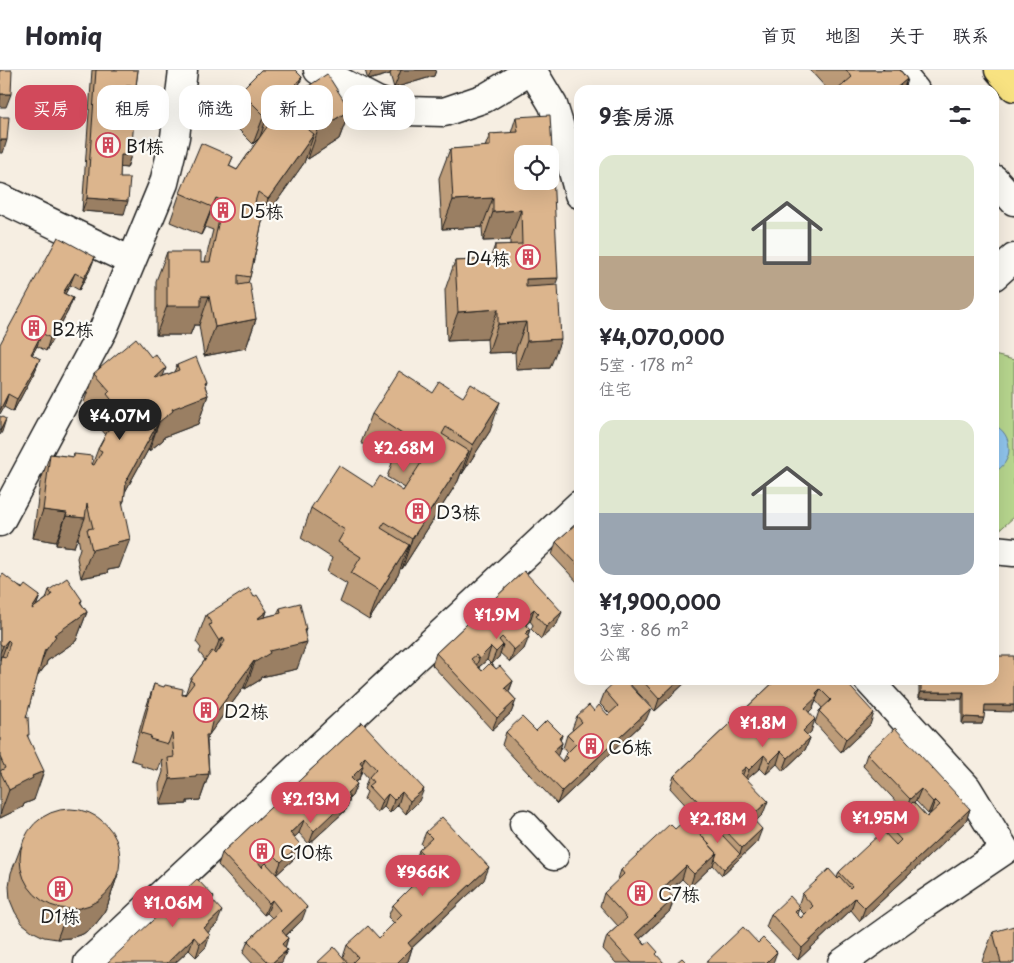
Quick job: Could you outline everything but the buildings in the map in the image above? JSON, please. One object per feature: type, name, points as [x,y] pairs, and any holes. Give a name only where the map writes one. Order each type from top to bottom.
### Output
[{"type":"main road","points":[[999,70],[1014,87]]},
{"type":"lane","points":[[0,522],[103,330],[164,183],[175,137],[183,70]]},
{"type":"lane","points":[[318,70],[377,101],[407,111],[444,112],[485,98],[532,70],[553,105],[574,175]]},
{"type":"lane","points":[[898,70],[911,85]]},
{"type":"lane","points":[[999,185],[1014,202]]},
{"type":"lane","points":[[0,198],[131,261]]},
{"type":"lane","points":[[999,272],[1014,258]]},
{"type":"lane","points":[[88,963],[574,511]]},
{"type":"lane","points":[[999,550],[1014,552]]},
{"type":"lane","points":[[842,963],[916,910],[1010,848],[967,788],[873,685]]},
{"type":"lane","points":[[524,824],[554,856]]},
{"type":"green space","points":[[999,356],[1014,360],[1014,517],[999,530]]},
{"type":"water","points":[[999,428],[1008,441],[1009,448],[1008,456],[999,469]]},
{"type":"place","name":"B1栋","points":[[108,145]]},
{"type":"place","name":"D5栋","points":[[223,210]]},
{"type":"place","name":"D4栋","points":[[528,257]]},
{"type":"place","name":"B2栋","points":[[34,328]]},
{"type":"place","name":"D3栋","points":[[418,511]]},
{"type":"place","name":"D2栋","points":[[206,710]]},
{"type":"place","name":"C6栋","points":[[591,746]]},
{"type":"place","name":"C10栋","points":[[262,851]]},
{"type":"place","name":"D1栋","points":[[60,889]]},
{"type":"place","name":"C7栋","points":[[640,893]]}]
